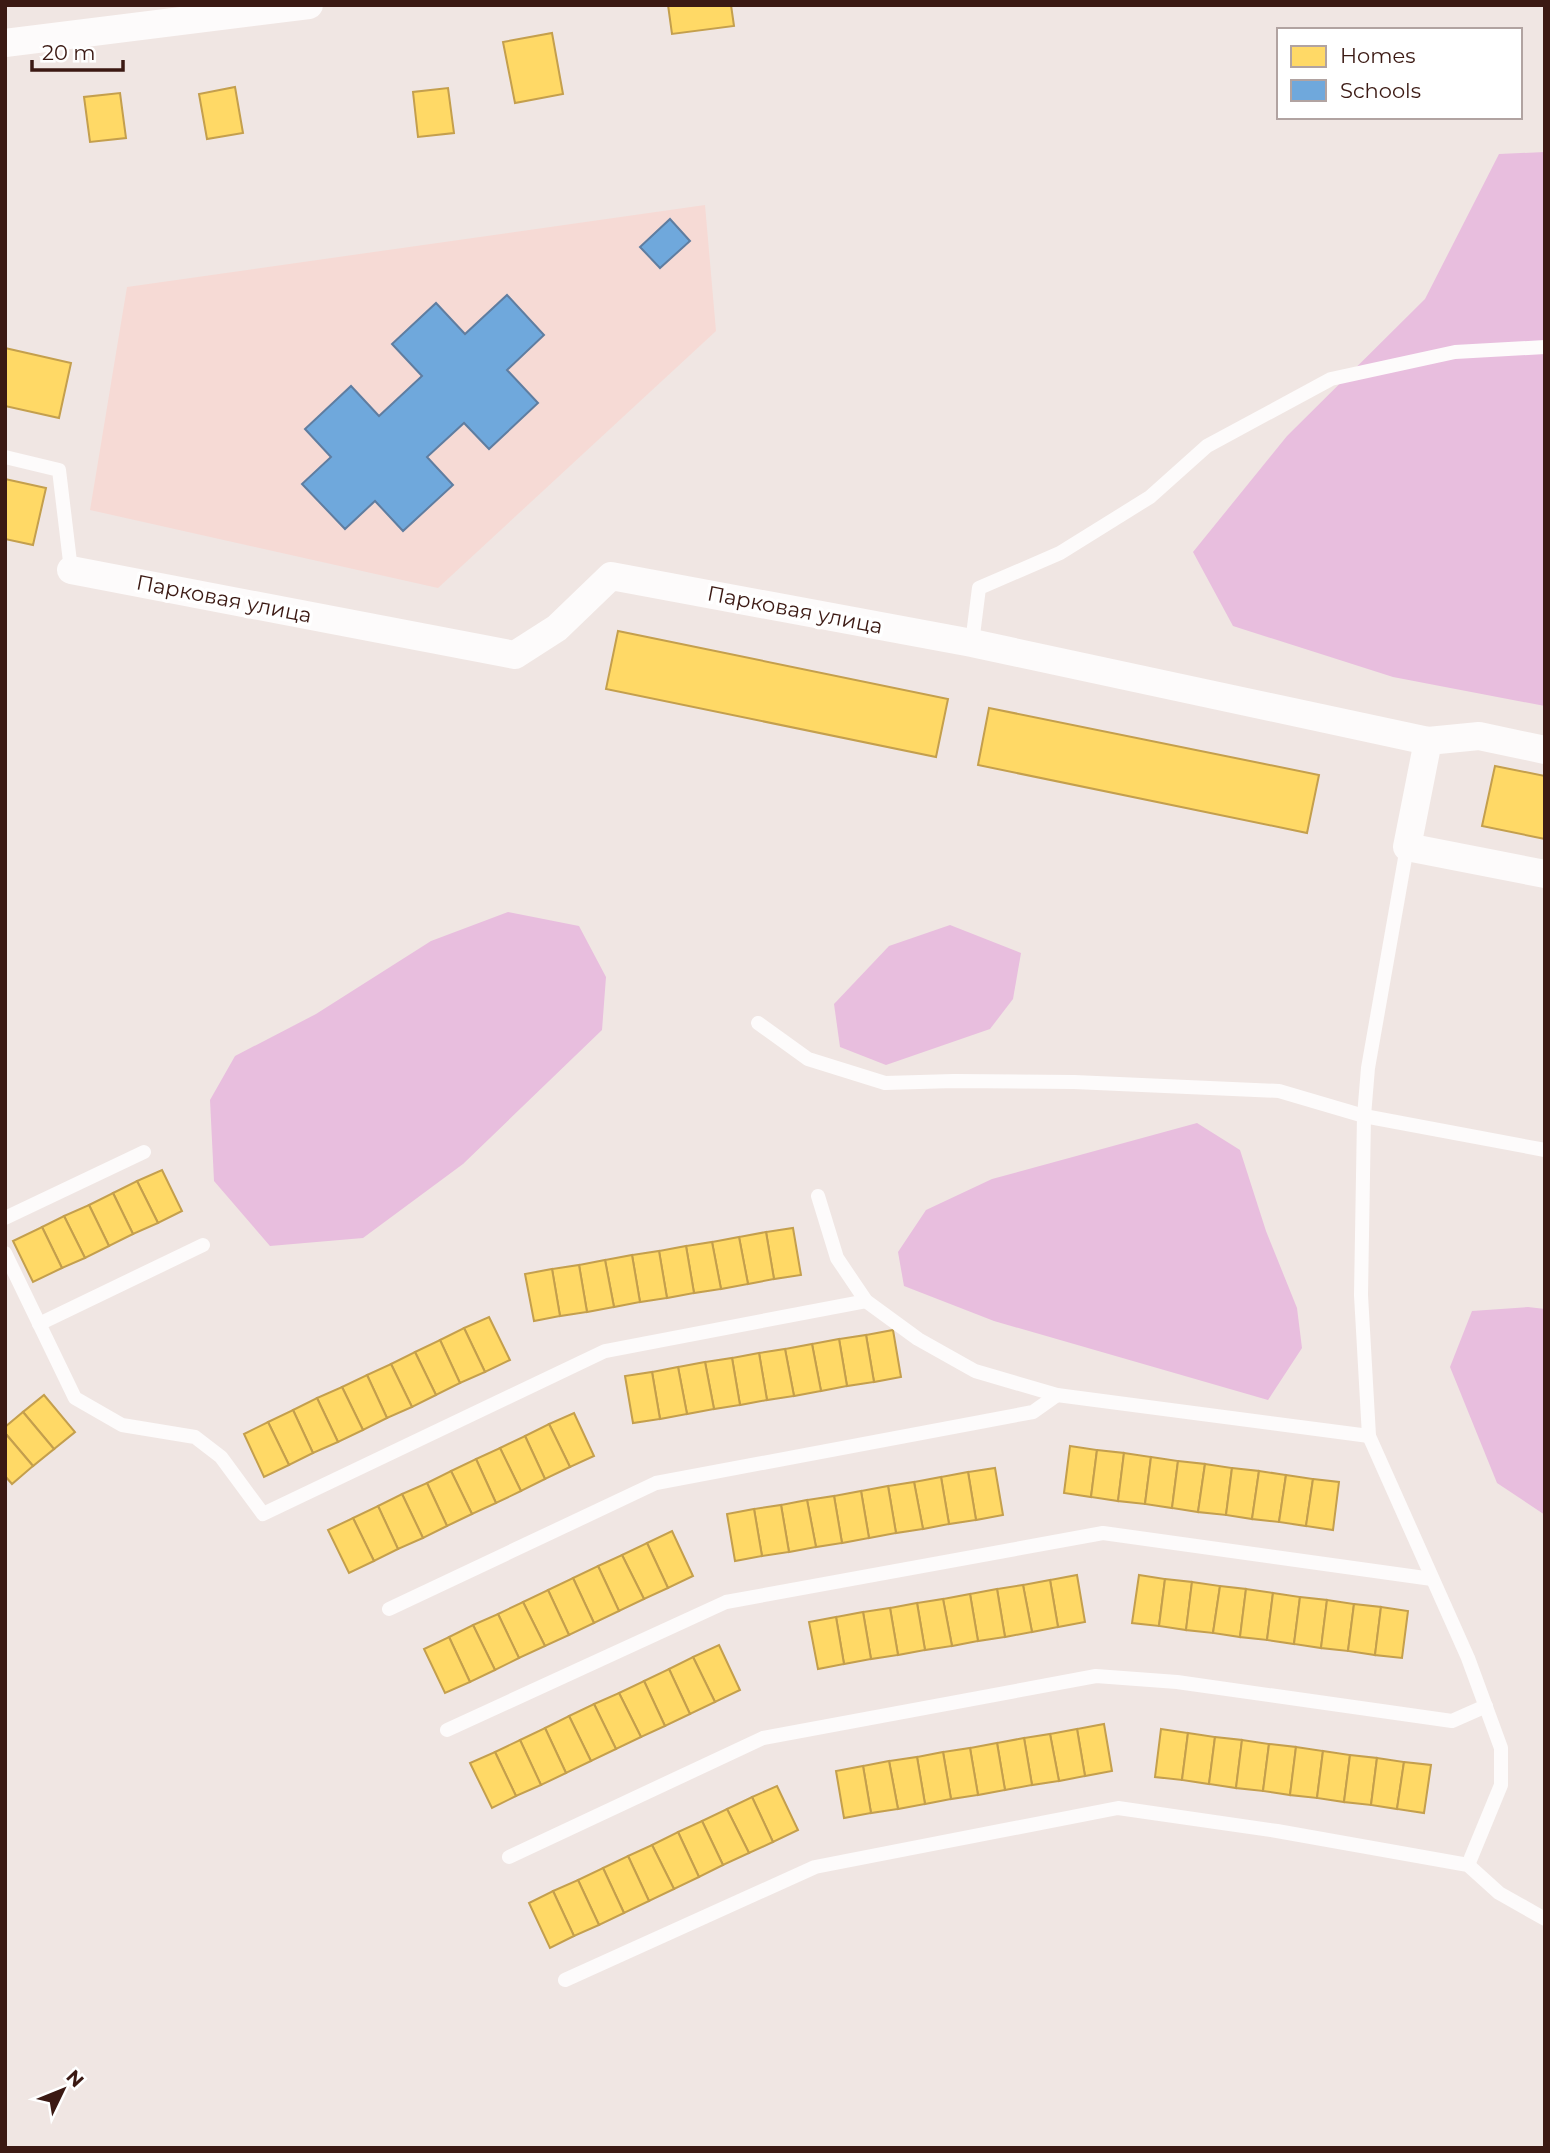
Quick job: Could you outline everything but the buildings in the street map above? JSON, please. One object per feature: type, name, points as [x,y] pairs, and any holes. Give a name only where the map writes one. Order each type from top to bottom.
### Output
[{"type":"street","points":[[5,43],[299,6]]},
{"type":"street","name":"Парковая улица","points":[[71,569],[515,655],[557,628],[611,576],[972,643],[1428,741],[1479,736],[1545,750]]},
{"type":"street","points":[[1428,741],[1407,847],[1545,874]]},
{"type":"lane","points":[[972,643],[978,588],[1060,553],[1150,497],[1207,446],[1331,379],[1455,352],[1545,347]]},
{"type":"lane","points":[[5,457],[58,470],[71,569]]},
{"type":"lane","points":[[1407,847],[1368,1068],[1364,1116],[1361,1295],[1369,1436],[1468,1658],[1501,1748],[1501,1785],[1468,1865]]},
{"type":"lane","points":[[758,1023],[808,1059],[885,1083],[1048,1082],[1279,1090],[1364,1116],[1545,1150]]},
{"type":"lane","points":[[5,1219],[144,1152]]},
{"type":"lane","points":[[818,1196],[836,1258],[866,1301],[918,1339],[975,1371],[1057,1395],[1369,1436]]},
{"type":"lane","points":[[39,1324],[203,1245]]},
{"type":"lane","points":[[5,1253],[75,1398],[122,1425],[195,1437],[221,1457],[263,1514],[605,1351],[866,1301]]},
{"type":"lane","points":[[389,1609],[656,1483],[1033,1412],[1057,1395]]},
{"type":"lane","points":[[447,1730],[726,1602],[1103,1533],[1432,1579]]},
{"type":"lane","points":[[509,1857],[763,1738],[1096,1676],[1177,1682],[1452,1721],[1486,1706]]},
{"type":"lane","points":[[565,1980],[815,1867],[1118,1808],[1277,1831],[1468,1865],[1499,1893],[1545,1919]]},
{"type":"shaded area","points":[[1545,152],[1545,706],[1393,677],[1233,626],[1193,552],[1287,436],[1425,299],[1499,154]]},
{"type":"shaded area","points":[[705,205],[716,331],[438,588],[90,510],[127,287]]},
{"type":"shaded area","points":[[508,912],[579,926],[606,977],[602,1030],[463,1164],[363,1238],[270,1246],[214,1181],[210,1100],[235,1056],[316,1014],[431,941]]},
{"type":"shaded area","points":[[950,925],[1021,953],[1013,999],[990,1029],[886,1065],[840,1047],[834,1004],[889,946]]},
{"type":"shaded area","points":[[1197,1123],[1240,1150],[1266,1231],[1297,1308],[1302,1348],[1268,1400],[994,1321],[904,1286],[898,1252],[926,1210],[992,1179]]},
{"type":"shaded area","points":[[1528,1307],[1545,1309],[1545,1515],[1497,1483],[1450,1367],[1472,1311]]}]
